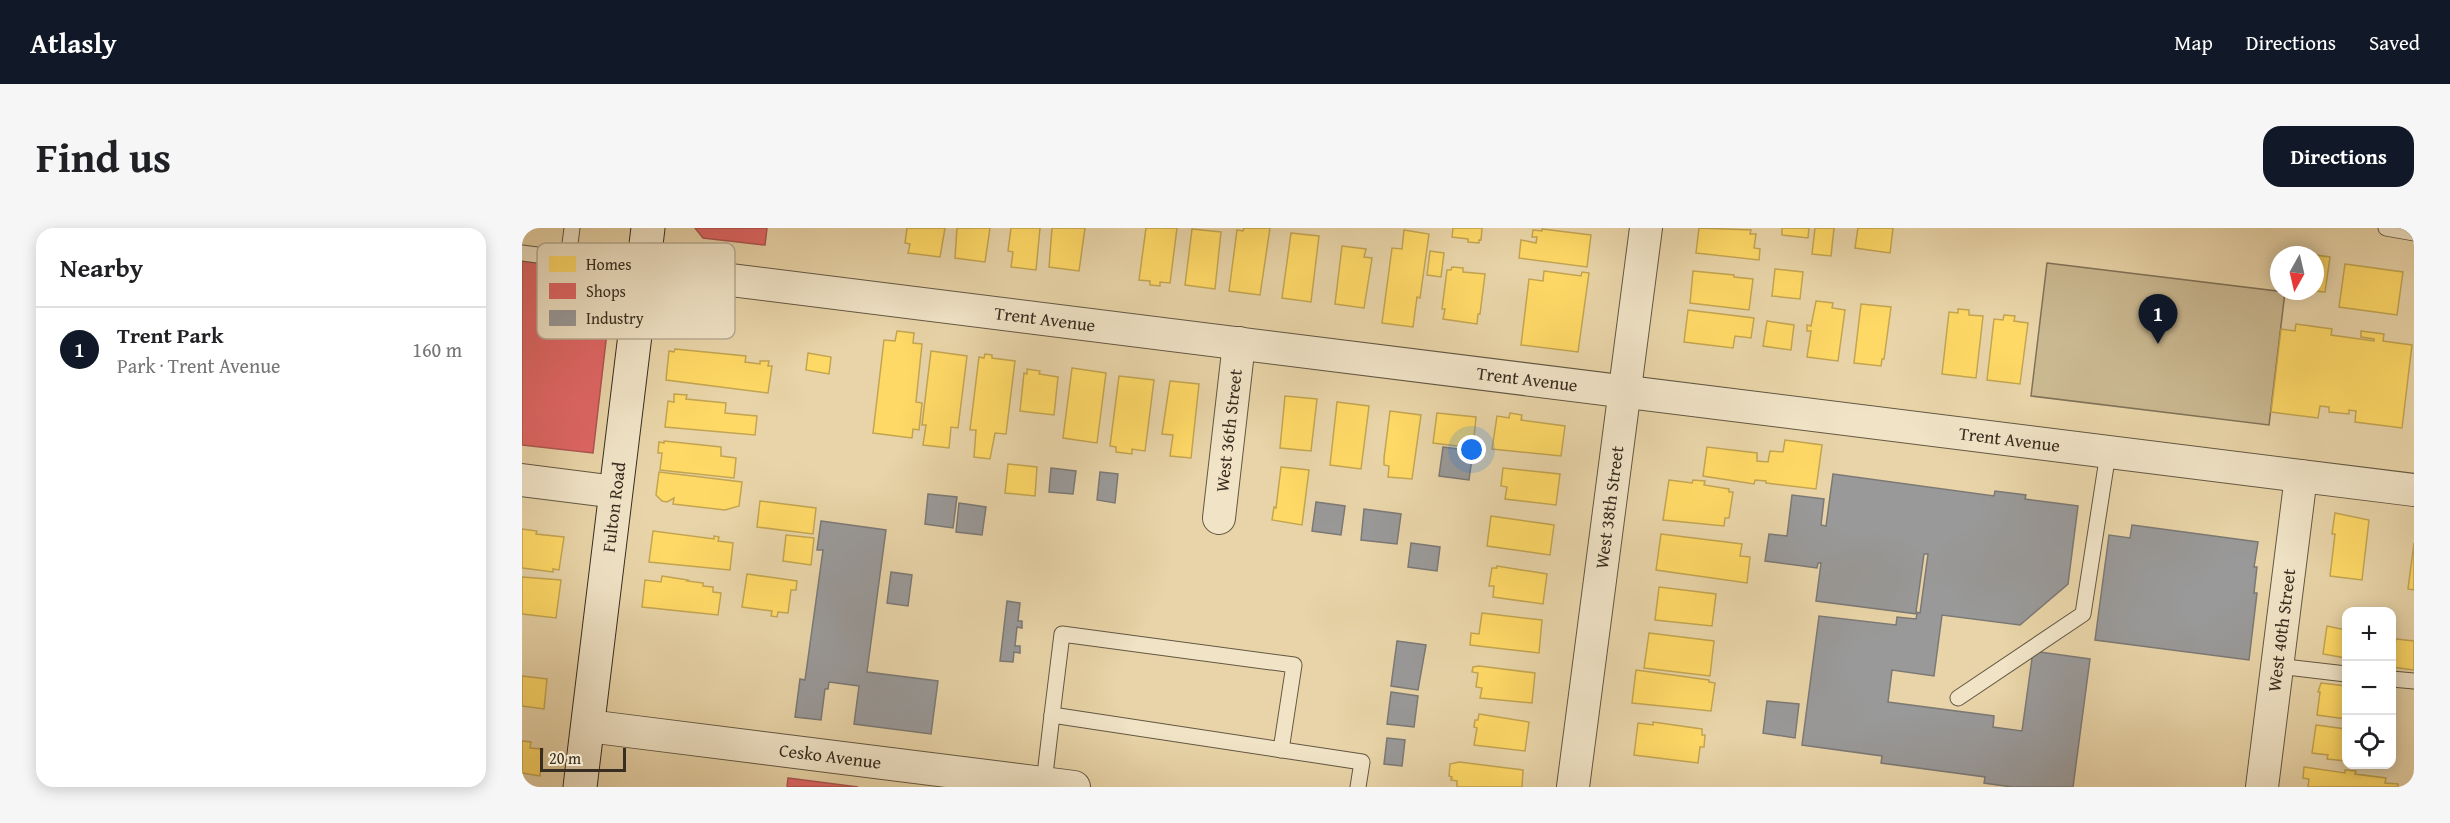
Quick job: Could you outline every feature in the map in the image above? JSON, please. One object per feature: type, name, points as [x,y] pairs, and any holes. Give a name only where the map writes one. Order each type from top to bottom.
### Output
[{"type":"main road","name":"Fulton Road","points":[[646,243],[648,228]]},
{"type":"main road","name":"Fulton Road","points":[[580,787],[634,339]]},
{"type":"street","name":"West 38th Street","points":[[1573,787],[1646,228]]},
{"type":"street","name":"Trent Avenue","points":[[735,281],[2414,490]]},
{"type":"street","name":"West 36th Street","points":[[1219,518],[1239,343]]},
{"type":"street","name":"West 40th Street","points":[[2262,787],[2301,476]]},
{"type":"street","points":[[522,480],[616,492]]},
{"type":"street","name":"Cesko Avenue","points":[[588,726],[1074,787]]},
{"type":"lane","points":[[570,243],[572,228]]},
{"type":"lane","points":[[2386,228],[2414,233]]},
{"type":"lane","points":[[522,253],[537,255]]},
{"type":"lane","points":[[1958,698],[2083,614],[2108,453]]},
{"type":"lane","points":[[1044,783],[1062,633],[1294,665],[1281,750]]},
{"type":"lane","points":[[2277,666],[2342,674]]},
{"type":"lane","points":[[2396,679],[2414,681]]},
{"type":"lane","points":[[1052,715],[1362,762],[1358,787]]},
{"type":"shaded area","points":[[2047,263],[2270,290],[2270,300],[2284,300],[2269,425],[2031,396]]},
{"type":"building: Homes","points":[[907,228],[945,228],[940,257],[908,253],[910,244],[905,243]]},
{"type":"building: Homes","points":[[957,228],[990,228],[985,262],[955,258]]},
{"type":"building: Homes","points":[[1011,228],[1040,228],[1036,270],[1011,267],[1013,252],[1008,251]]},
{"type":"building: Homes","points":[[1052,228],[1085,228],[1079,271],[1049,267]]},
{"type":"building: Homes","points":[[1146,228],[1177,228],[1170,283],[1160,282],[1160,286],[1150,285],[1150,281],[1139,280]]},
{"type":"building: Homes","points":[[1244,228],[1270,228],[1260,295],[1229,291],[1237,230],[1243,231]]},
{"type":"building: Homes","points":[[1453,228],[1482,228],[1481,240],[1479,243],[1468,242],[1468,239],[1452,237]]},
{"type":"building: Homes","points":[[1699,228],[1751,230],[1750,234],[1756,234],[1754,248],[1760,249],[1759,260],[1696,253]]},
{"type":"building: Homes","points":[[1782,228],[1809,228],[1808,238],[1782,235]]},
{"type":"building: Homes","points":[[1815,228],[1834,228],[1831,256],[1812,254]]},
{"type":"building: Homes","points":[[1858,228],[1893,228],[1890,253],[1855,248]]},
{"type":"building: Homes","points":[[1192,229],[1221,232],[1215,289],[1185,285]]},
{"type":"building: Homes","points":[[1542,229],[1591,235],[1587,267],[1519,258],[1521,240],[1536,243],[1537,237],[1532,237],[1533,230],[1542,231]]},
{"type":"building: Homes","points":[[1404,230],[1429,234],[1420,298],[1417,297],[1413,327],[1382,323],[1392,248],[1402,249]]},
{"type":"building: Homes","points":[[1291,233],[1319,236],[1311,302],[1282,298]]},
{"type":"building: Homes","points":[[1342,246],[1366,249],[1364,257],[1372,258],[1364,308],[1335,304]]},
{"type":"building: Homes","points":[[1430,251],[1444,253],[1441,277],[1427,275]]},
{"type":"building: Homes","points":[[2324,256],[2330,257],[2324,292]]},
{"type":"building: Homes","points":[[2345,264],[2403,272],[2397,315],[2339,307]]},
{"type":"building: Homes","points":[[1452,267],[1463,268],[1463,272],[1485,274],[1477,324],[1443,319],[1445,309],[1442,309],[1447,270],[1451,270]]},
{"type":"building: Homes","points":[[1775,269],[1803,272],[1800,299],[1772,296]]},
{"type":"building: Homes","points":[[1544,271],[1581,276],[1582,272],[1589,273],[1578,352],[1521,345],[1529,279],[1543,281]]},
{"type":"building: Homes","points":[[1693,271],[1753,279],[1749,310],[1690,303]]},
{"type":"building: Homes","points":[[1816,301],[1833,303],[1832,308],[1845,310],[1838,361],[1807,357],[1811,331],[1807,331],[1807,325],[1811,326]]},
{"type":"building: Homes","points":[[1861,304],[1891,307],[1881,366],[1854,363]]},
{"type":"building: Homes","points":[[1958,309],[1969,310],[1969,315],[1983,316],[1976,378],[1942,374],[1949,312],[1958,313]]},
{"type":"building: Homes","points":[[1688,310],[1754,318],[1751,338],[1735,336],[1733,348],[1684,342]]},
{"type":"building: Homes","points":[[2004,315],[2015,316],[2014,321],[2028,323],[2020,384],[1987,380],[1994,319],[2003,320]]},
{"type":"building: Homes","points":[[1767,321],[1794,325],[1791,350],[1763,346]]},
{"type":"building: Homes","points":[[2296,324],[2332,329],[2331,335],[2374,341],[2374,339],[2361,337],[2361,331],[2384,334],[2383,341],[2412,345],[2402,428],[2355,422],[2356,411],[2349,410],[2349,414],[2329,412],[2329,407],[2320,406],[2318,418],[2271,412],[2281,329],[2295,331]]},
{"type":"building: Homes","points":[[897,331],[914,333],[913,343],[922,344],[916,402],[922,403],[919,430],[913,429],[912,438],[873,433],[884,340],[895,341]]},
{"type":"building: Homes","points":[[675,349],[746,356],[745,362],[760,364],[760,361],[769,361],[768,366],[772,366],[768,393],[666,380],[669,351],[674,352]]},
{"type":"building: Homes","points":[[931,351],[967,356],[958,428],[951,427],[949,448],[923,445],[926,425],[922,425]]},
{"type":"building: Homes","points":[[808,353],[831,357],[829,374],[806,370]]},
{"type":"building: Homes","points":[[985,354],[992,355],[992,358],[1015,361],[1006,434],[995,433],[990,459],[974,457],[976,430],[970,430],[979,357],[984,358]]},
{"type":"building: Homes","points":[[1072,368],[1106,373],[1097,443],[1063,438]]},
{"type":"building: Homes","points":[[1027,369],[1040,371],[1039,374],[1058,377],[1054,415],[1020,411],[1024,373],[1027,374]]},
{"type":"building: Homes","points":[[1119,376],[1154,380],[1145,451],[1132,449],[1132,454],[1116,452],[1116,447],[1110,446]]},
{"type":"building: Homes","points":[[1170,381],[1199,384],[1191,458],[1170,456],[1173,435],[1162,434]]},
{"type":"building: Homes","points":[[674,394],[687,395],[686,399],[726,403],[725,413],[757,416],[755,435],[665,427],[668,401],[674,402]]},
{"type":"building: Homes","points":[[1285,396],[1317,399],[1311,451],[1280,448]]},
{"type":"building: Homes","points":[[1337,402],[1369,406],[1361,469],[1330,465]]},
{"type":"building: Homes","points":[[1390,411],[1421,415],[1412,479],[1388,477],[1389,466],[1384,465]]},
{"type":"building: Homes","points":[[1437,413],[1476,417],[1473,448],[1433,443]]},
{"type":"building: Homes","points":[[1510,413],[1522,415],[1521,420],[1565,426],[1561,456],[1492,449],[1497,416],[1509,418]]},
{"type":"building: Homes","points":[[1785,440],[1822,445],[1816,489],[1766,483],[1766,481],[1755,480],[1754,484],[1703,476],[1707,447],[1757,453],[1757,461],[1768,462],[1770,451],[1783,452]]},
{"type":"building: Homes","points":[[664,441],[721,447],[721,456],[736,458],[734,478],[660,470],[662,453],[658,453],[659,442],[664,443]]},
{"type":"building: Homes","points":[[1008,464],[1037,467],[1035,496],[1005,493]]},
{"type":"building: Homes","points":[[1281,467],[1309,470],[1302,525],[1272,520],[1274,507],[1276,508]]},
{"type":"building: Homes","points":[[1503,468],[1560,474],[1556,505],[1505,499],[1507,487],[1501,486]]},
{"type":"building: Homes","points":[[659,472],[742,482],[739,506],[725,510],[673,504],[674,498],[667,502],[662,501],[656,495]]},
{"type":"building: Homes","points":[[1669,480],[1692,483],[1693,480],[1705,481],[1704,485],[1729,489],[1729,492],[1733,492],[1729,518],[1725,518],[1724,526],[1663,520]]},
{"type":"building: Homes","points":[[760,501],[816,508],[813,534],[757,527]]},
{"type":"building: Homes","points":[[2335,513],[2369,520],[2362,580],[2330,576]]},
{"type":"building: Homes","points":[[1491,516],[1554,525],[1550,555],[1487,546]]},
{"type":"building: Homes","points":[[522,529],[537,531],[536,534],[564,537],[559,570],[553,569],[553,572],[522,568]]},
{"type":"building: Homes","points":[[653,531],[714,539],[714,536],[719,537],[718,541],[733,543],[730,570],[649,562]]},
{"type":"building: Homes","points":[[1661,534],[1742,544],[1740,556],[1750,557],[1747,583],[1656,570]]},
{"type":"building: Homes","points":[[786,535],[814,538],[811,565],[783,561]]},
{"type":"building: Homes","points":[[2414,543],[2414,590],[2408,589]]},
{"type":"building: Homes","points":[[1497,566],[1547,574],[1543,604],[1493,597],[1494,586],[1489,586],[1492,568],[1497,568]]},
{"type":"building: Homes","points":[[747,574],[797,581],[796,590],[791,590],[788,613],[778,612],[777,617],[771,616],[772,611],[742,607]]},
{"type":"building: Homes","points":[[662,576],[703,583],[703,586],[713,587],[713,592],[721,593],[718,615],[642,607],[645,580],[661,582]]},
{"type":"building: Homes","points":[[522,577],[561,580],[556,618],[522,614]]},
{"type":"building: Homes","points":[[1659,587],[1716,594],[1712,626],[1655,620]]},
{"type":"building: Homes","points":[[1482,613],[1542,620],[1539,653],[1470,645],[1471,633],[1479,634]]},
{"type":"building: Homes","points":[[2327,626],[2342,629],[2342,657],[2323,654]]},
{"type":"building: Homes","points":[[1649,633],[1714,641],[1710,676],[1644,668]]},
{"type":"building: Homes","points":[[2396,639],[2414,641],[2414,670],[2396,668]]},
{"type":"building: Homes","points":[[1473,667],[1535,673],[1532,703],[1480,698],[1482,688],[1476,687],[1478,673],[1472,672]]},
{"type":"building: Homes","points":[[1636,670],[1709,680],[1715,683],[1711,711],[1632,703]]},
{"type":"building: Homes","points":[[522,676],[547,679],[544,709],[522,706]]},
{"type":"building: Homes","points":[[2321,683],[2342,686],[2342,718],[2317,715],[2320,692],[2318,692]]},
{"type":"building: Homes","points":[[1479,714],[1529,722],[1525,751],[1474,745],[1477,728],[1474,727],[1475,720],[1478,720]]},
{"type":"building: Homes","points":[[1653,722],[1702,729],[1702,735],[1705,735],[1704,747],[1700,747],[1698,763],[1634,755],[1638,723],[1653,725]]},
{"type":"building: Homes","points":[[2316,725],[2342,728],[2342,761],[2327,759],[2328,755],[2312,753]]},
{"type":"building: Homes","points":[[522,741],[531,742],[530,748],[543,749],[540,776],[522,773]]},
{"type":"building: Homes","points":[[1459,762],[1523,770],[1522,787],[1457,787],[1457,781],[1451,780],[1452,777],[1449,776],[1450,764]]},
{"type":"building: Homes","points":[[2304,767],[2345,773],[2345,770],[2356,771],[2355,774],[2386,778],[2385,783],[2398,784],[2398,787],[2308,787],[2309,779],[2303,778]]},
{"type":"building: Shops","points":[[695,228],[767,228],[765,245],[703,238]]},
{"type":"building: Shops","points":[[522,261],[537,263],[537,339],[606,339],[593,453],[522,445]]},
{"type":"building: Shops","points":[[788,778],[858,787],[787,787]]},
{"type":"building: Industry","points":[[1443,447],[1473,451],[1469,480],[1439,476]]},
{"type":"building: Industry","points":[[1051,468],[1076,471],[1073,494],[1049,492]]},
{"type":"building: Industry","points":[[1100,472],[1118,474],[1115,503],[1097,500]]},
{"type":"building: Industry","points":[[1833,474],[1994,496],[1995,491],[2026,495],[2025,499],[2078,506],[2068,584],[2020,625],[1942,615],[1934,676],[1892,670],[1888,702],[1994,716],[1993,727],[2022,731],[2033,651],[2090,659],[2073,787],[2012,787],[1984,783],[1985,777],[1881,763],[1882,756],[1802,745],[1819,616],[1896,625],[1897,617],[1916,619],[1917,614],[1816,601],[1821,563],[1818,563],[1817,568],[1765,561],[1769,534],[1787,536],[1792,495],[1824,499],[1821,525],[1826,526]],"holes":[[[1924,554],[1928,554],[1920,613],[1916,612]]]},
{"type":"building: Industry","points":[[928,494],[957,497],[953,528],[925,524]]},
{"type":"building: Industry","points":[[1316,502],[1345,506],[1341,535],[1312,531]]},
{"type":"building: Industry","points":[[959,503],[986,507],[982,535],[956,532]]},
{"type":"building: Industry","points":[[1364,509],[1401,514],[1397,544],[1361,540]]},
{"type":"building: Industry","points":[[821,521],[886,530],[867,672],[938,681],[931,734],[854,724],[859,686],[829,682],[828,689],[825,689],[821,720],[795,717],[800,679],[805,680],[823,550],[817,550]]},
{"type":"building: Industry","points":[[2132,525],[2258,542],[2254,567],[2257,567],[2254,593],[2257,593],[2249,660],[2095,640],[2109,535],[2130,538]]},
{"type":"building: Industry","points":[[1411,543],[1440,547],[1437,571],[1408,567]]},
{"type":"building: Industry","points":[[891,572],[912,575],[908,606],[887,603]]},
{"type":"building: Industry","points":[[1007,601],[1020,603],[1018,621],[1022,621],[1022,628],[1017,627],[1015,646],[1020,646],[1020,653],[1014,652],[1013,662],[1000,661]]},
{"type":"building: Industry","points":[[1397,641],[1426,645],[1418,690],[1391,686]]},
{"type":"building: Industry","points":[[1391,692],[1418,696],[1414,727],[1387,724]]},
{"type":"building: Industry","points":[[1767,701],[1799,704],[1795,738],[1763,733]]},
{"type":"building: Industry","points":[[1387,738],[1405,740],[1402,766],[1384,764]]},
{"type":"place","name":"Trent Park","points":[[2158,344]]}]
